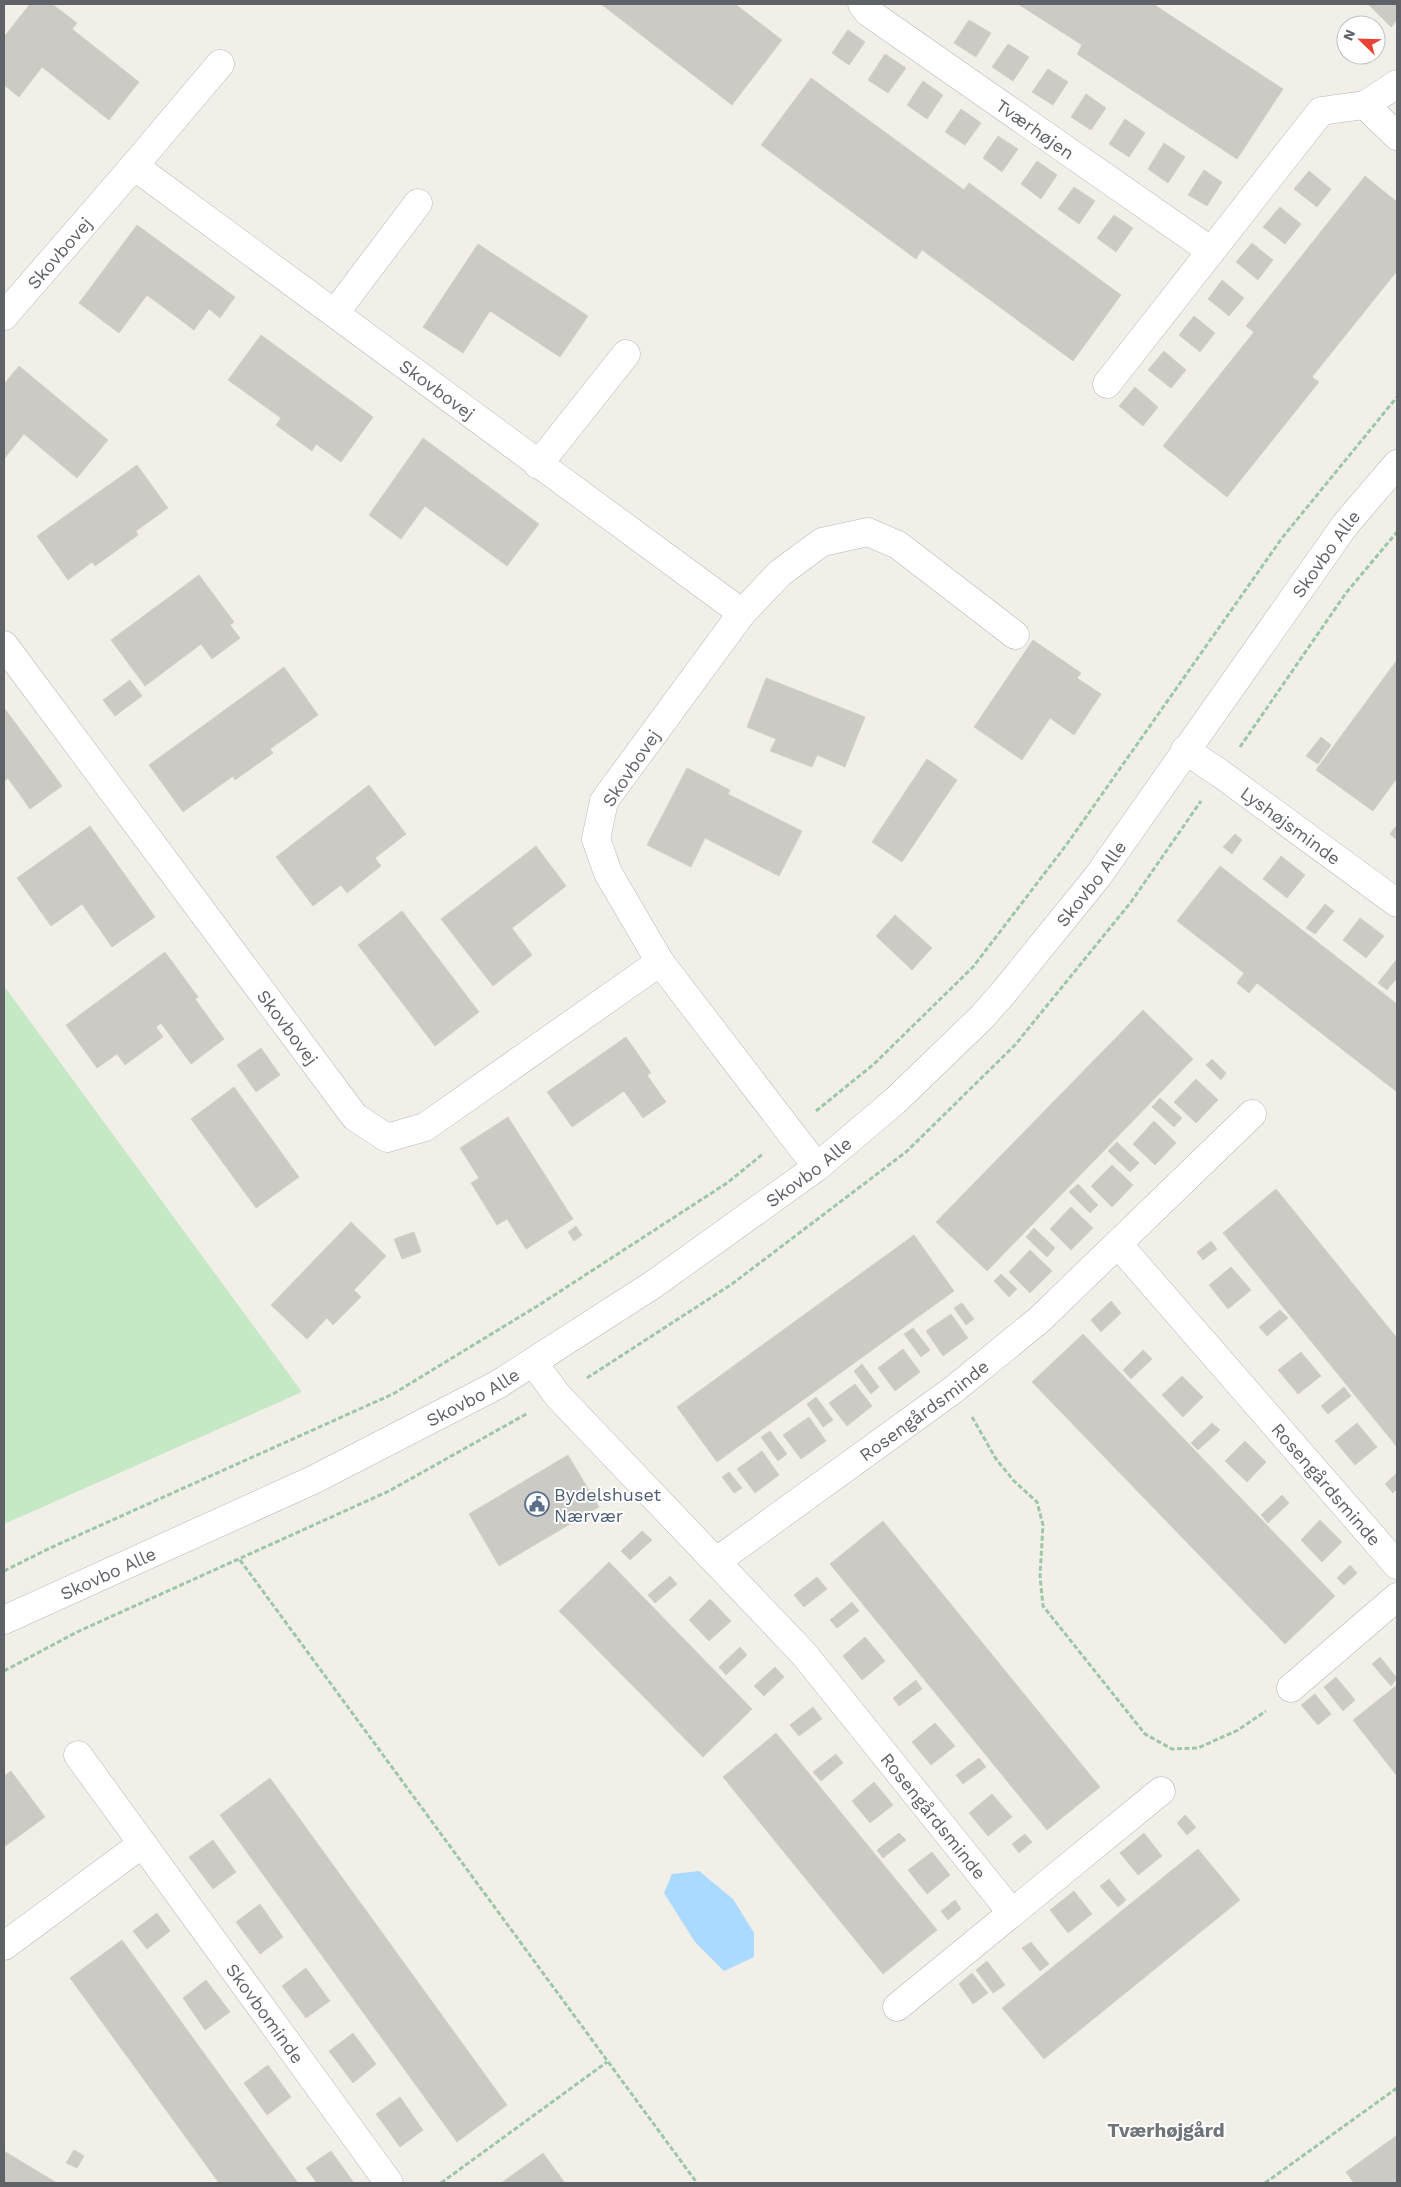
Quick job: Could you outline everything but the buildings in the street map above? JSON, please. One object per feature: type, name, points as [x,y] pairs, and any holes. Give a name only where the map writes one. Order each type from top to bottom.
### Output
[{"type":"street","name":"Tværhøjen","points":[[862,4],[868,12],[1211,251]]},
{"type":"street","name":"Skovbovej","points":[[4,316],[220,64]]},
{"type":"street","points":[[1107,384],[1321,111],[1365,105],[1397,84]]},
{"type":"street","points":[[1365,105],[1397,136]]},
{"type":"street","name":"Skovbovej","points":[[134,166],[742,614]]},
{"type":"street","points":[[335,313],[418,203]]},
{"type":"street","points":[[538,465],[626,354]]},
{"type":"street","name":"Skovbo Alle","points":[[4,1620],[313,1480],[497,1385],[654,1284],[817,1167],[895,1102],[982,1018],[1004,992],[1098,876],[1345,525],[1397,464]]},
{"type":"street","name":"Skovbovej","points":[[817,1167],[660,962],[608,873],[596,839],[604,802],[742,614],[780,573],[822,542],[868,532],[898,545],[1015,635]]},
{"type":"street","name":"Skovbovej","points":[[4,645],[355,1117],[387,1138],[425,1127],[660,962]]},
{"type":"street","name":"Lyshøjsminde","points":[[1185,750],[1396,901]]},
{"type":"street","name":"Rosengårdsminde","points":[[717,1562],[953,1390],[1039,1320],[1252,1114]]},
{"type":"street","name":"Rosengårdsminde","points":[[1118,1244],[1397,1564]]},
{"type":"street","name":"Rosengårdsminde","points":[[533,1362],[558,1396],[804,1654],[1012,1913]]},
{"type":"street","points":[[1291,1688],[1397,1597]]},
{"type":"street","name":"Skovbominde","points":[[78,1755],[389,2183]]},
{"type":"street","points":[[897,2007],[1161,1791]]},
{"type":"street","points":[[4,1946],[142,1844]]},
{"type":"path","points":[[953,1390],[971,1416],[996,1459],[1014,1481],[1037,1502],[1043,1525],[1040,1576],[1042,1606],[1145,1734],[1172,1749],[1198,1748],[1238,1730],[1268,1709],[1291,1688]]},
{"type":"path","points":[[240,1560],[697,2183]]},
{"type":"path","points":[[440,2183],[607,2062]]},
{"type":"path","points":[[1266,2183],[1397,2088]]},
{"type":"green space","points":[[4,986],[302,1392],[4,1524]]},
{"type":"water","points":[[699,1871],[733,1899],[754,1933],[754,1957],[724,1971],[695,1942],[664,1893],[672,1874]]},
{"type":"place","name":"Bydelshuset Nærvær","points":[[537,1504]]},
{"type":"district","name":"Tværhøjgård","points":[[1166,2130]]}]
